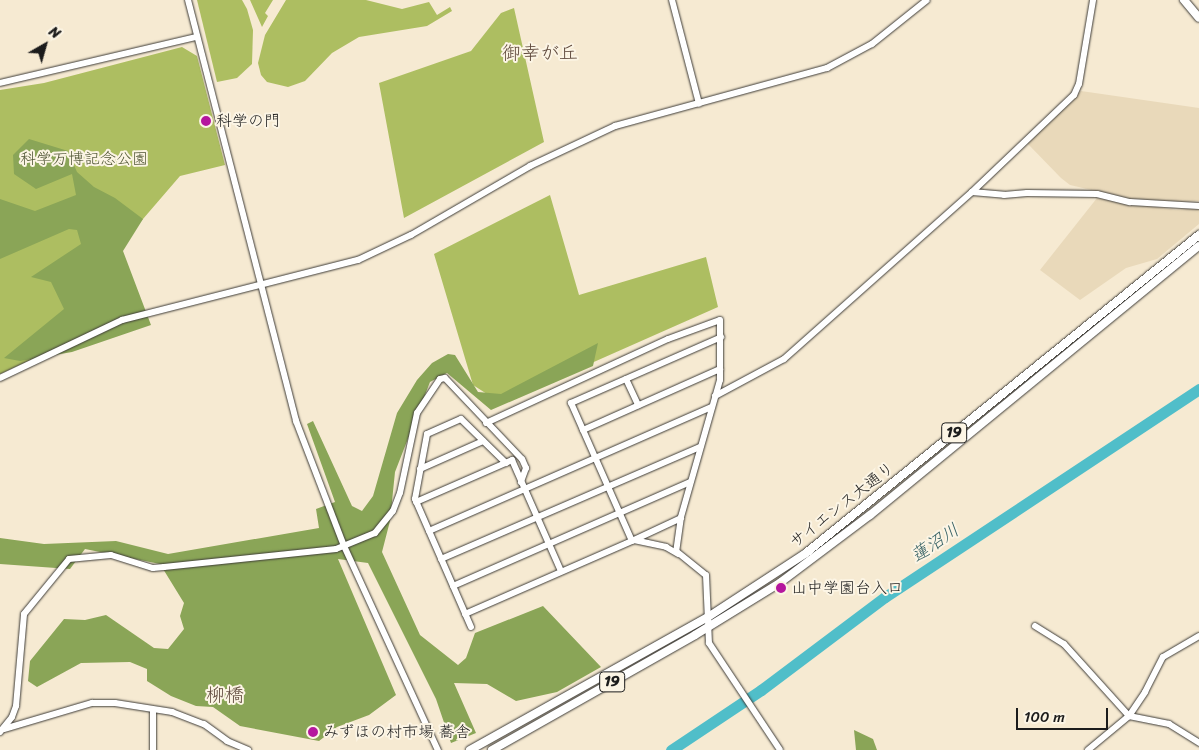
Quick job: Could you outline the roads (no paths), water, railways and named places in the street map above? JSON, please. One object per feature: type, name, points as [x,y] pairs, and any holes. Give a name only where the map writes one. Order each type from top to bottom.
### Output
[{"type":"main road","points":[[1184,0],[1199,18]]},
{"type":"main road","name":"サイエンス大通り","points":[[470,750],[708,617],[806,553],[852,518],[1199,234]]},
{"type":"main road","name":"サイエンス大通り","points":[[492,750],[708,628],[781,582],[870,515],[1199,246]]},
{"type":"street","points":[[188,0],[260,287],[296,421],[344,546],[438,750]]},
{"type":"street","points":[[672,0],[698,104]]},
{"type":"street","points":[[0,378],[122,320],[260,287],[358,260],[404,239],[569,147],[615,126],[827,68],[872,44],[927,0]]},
{"type":"street","points":[[715,396],[784,359],[972,192],[1074,95],[1080,84],[1093,0]]},
{"type":"street","points":[[0,84],[196,37]]},
{"type":"street","points":[[972,192],[1004,196],[1027,193],[1097,194],[1139,203],[1199,206]]},
{"type":"street","points":[[486,423],[668,339],[720,320],[720,368],[715,396],[680,518],[678,554]]},
{"type":"street","points":[[633,540],[571,403],[721,337]]},
{"type":"street","points":[[583,430],[720,368]]},
{"type":"street","points":[[2,730],[12,718],[16,706],[24,614],[69,558],[111,556],[153,568],[344,546],[375,533],[393,511],[417,413],[440,379],[445,378],[524,463],[526,470],[523,486]]},
{"type":"street","points":[[626,379],[638,405]]},
{"type":"street","points":[[429,531],[523,486],[595,458],[712,407]]},
{"type":"street","points":[[471,627],[416,502],[427,434],[461,419],[506,463]]},
{"type":"street","points":[[420,469],[483,441]]},
{"type":"street","points":[[441,560],[700,446]]},
{"type":"street","points":[[416,502],[512,460],[561,572]]},
{"type":"street","points":[[453,586],[690,482]]},
{"type":"street","points":[[465,614],[680,518]]},
{"type":"street","points":[[633,540],[666,547],[706,575],[709,643],[780,750]]},
{"type":"street","points":[[1034,626],[1064,644],[1129,716],[1168,724],[1199,743]]},
{"type":"street","points":[[1088,750],[1099,747],[1129,716],[1146,692],[1163,657],[1199,636]]},
{"type":"street","points":[[2,730],[92,703],[115,702],[172,712],[204,724],[227,741],[248,750]]},
{"type":"street","points":[[153,710],[153,750]]},
{"type":"waterway","name":"蓮沼川","points":[[671,750],[761,690],[885,597],[1199,389]]},
{"type":"place","name":"科学の門","points":[[206,121]]},
{"type":"place","name":"山中学園台入口","points":[[781,588]]},
{"type":"place","name":"みずほの村市場 蕎舎","points":[[313,732]]},
{"type":"district","name":"御幸が丘","points":[[540,53]]},
{"type":"district","name":"柳橋","points":[[225,695]]},
{"type":"park label","name":"科学万博記念公園","points":[[84,159]]}]
